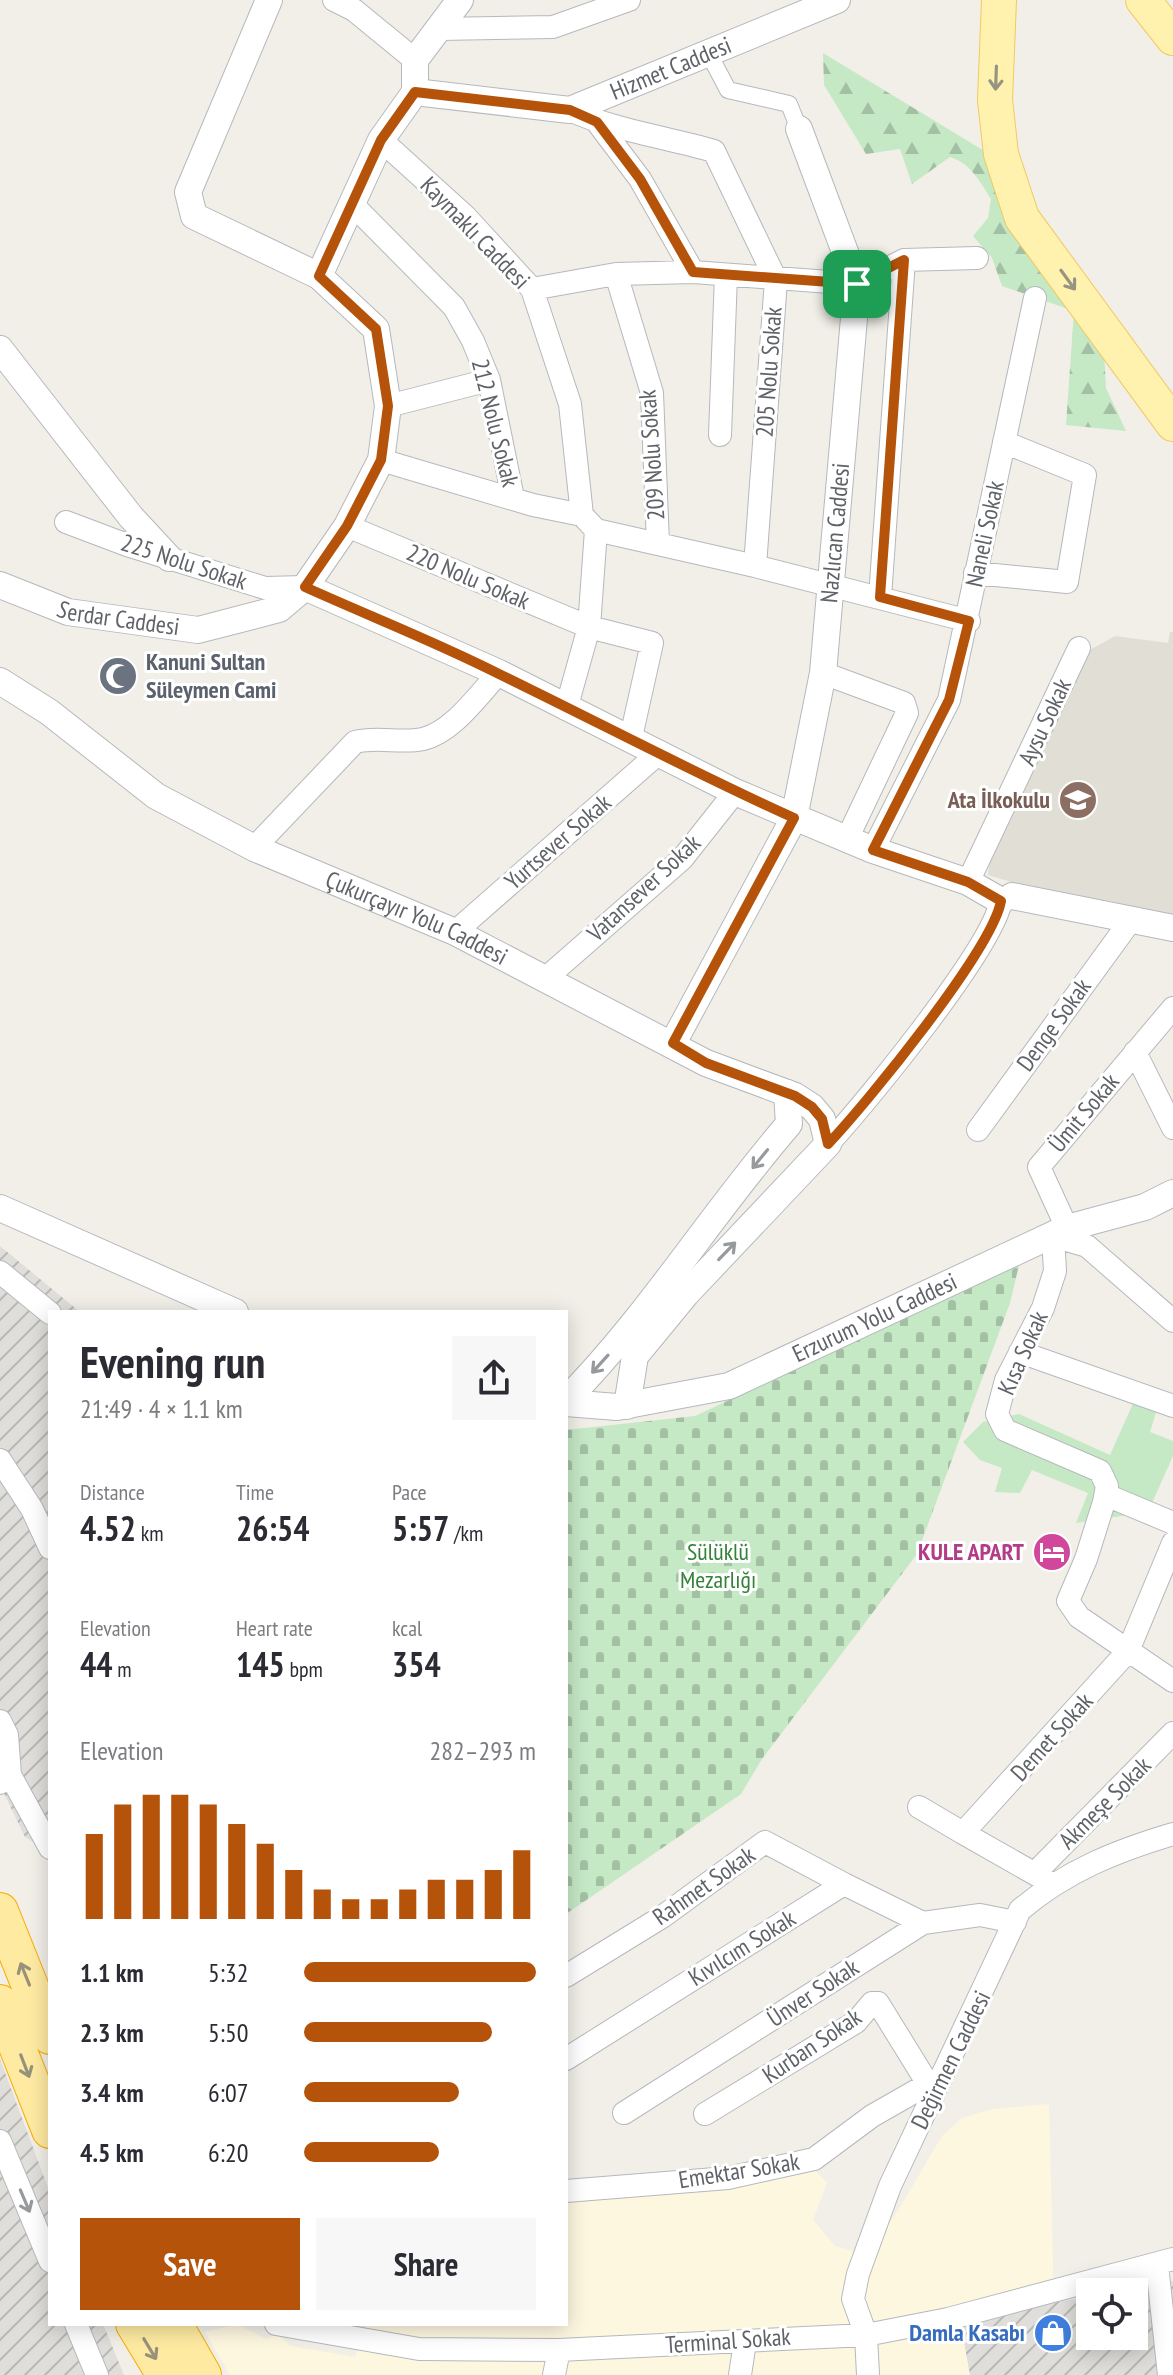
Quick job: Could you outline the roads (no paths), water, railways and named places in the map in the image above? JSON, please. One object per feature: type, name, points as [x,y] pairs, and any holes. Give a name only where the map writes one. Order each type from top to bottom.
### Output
[{"type":"highway","points":[[0,1911],[48,2031]]},
{"type":"highway","points":[[0,2003],[48,2125]]},
{"type":"highway","points":[[135,2326],[165,2375]]},
{"type":"highway","points":[[175,2326],[203,2375]]},
{"type":"main road","points":[[999,0],[995,100],[1001,154],[1022,218],[1173,424]]},
{"type":"main road","points":[[1143,0],[1173,38]]},
{"type":"street","name":"Serdar Caddesi","points":[[0,585],[68,612],[198,630],[279,609],[305,587],[347,526],[381,460],[388,406],[376,329],[319,276],[194,216],[188,192],[269,0]]},
{"type":"street","points":[[319,276],[381,140],[415,92],[415,60],[460,0]]},
{"type":"street","points":[[439,29],[553,27],[629,0]]},
{"type":"street","name":"Hizmet Caddesi","points":[[415,92],[570,110],[837,0]]},
{"type":"street","points":[[350,3],[415,60]]},
{"type":"street","name":"Nazlıcan Caddesi","points":[[673,1043],[794,818],[823,673],[857,284],[789,104],[728,90],[709,54]]},
{"type":"street","name":"205 Nolu Sokak","points":[[570,110],[597,122],[621,125],[714,151],[776,280],[755,566]]},
{"type":"street","points":[[597,122],[640,179],[693,272]]},
{"type":"street","name":"Kaymaklı Caddesi","points":[[381,140],[466,217],[532,289],[570,404],[589,523],[589,627],[566,709]]},
{"type":"street","name":"212 Nolu Sokak","points":[[352,204],[454,307],[489,380],[513,498]]},
{"type":"street","points":[[532,289],[616,274],[693,272],[857,284],[904,260],[977,258]]},
{"type":"street","points":[[880,597],[904,260]]},
{"type":"street","name":"209 Nolu Sokak","points":[[616,274],[652,393],[658,544]]},
{"type":"street","points":[[720,435],[726,275]]},
{"type":"street","name":"Naneli Sokak","points":[[873,850],[949,700],[969,621],[975,573],[1035,298]]},
{"type":"street","points":[[0,349],[131,517],[169,558]]},
{"type":"street","points":[[388,406],[489,380]]},
{"type":"street","points":[[975,573],[1067,582],[1085,475],[1004,442]]},
{"type":"street","points":[[381,460],[658,544],[969,621]]},
{"type":"street","name":"225 Nolu Sokak","points":[[66,522],[265,588],[305,587]]},
{"type":"street","name":"220 Nolu Sokak","points":[[347,526],[589,627],[652,643],[631,737]]},
{"type":"street","points":[[305,587],[499,673],[735,792],[873,850],[968,882],[1007,899],[1173,928]]},
{"type":"street","name":"Aysu Sokak","points":[[968,882],[1079,648]]},
{"type":"street","points":[[254,848],[355,742],[373,738],[423,739],[440,732],[499,673]]},
{"type":"street","points":[[823,673],[904,703],[907,713],[847,839]]},
{"type":"street","name":"Çukurçayır Yolu Caddesi","points":[[0,681],[49,712],[156,796],[254,848],[455,932],[673,1043],[706,1063],[787,1093],[812,1107],[822,1119],[828,1144]]},
{"type":"street","name":"Yurtsever Sokak","points":[[455,932],[660,752]]},
{"type":"street","name":"Vatansever Sokak","points":[[546,978],[682,859],[735,792]]},
{"type":"street","points":[[568,1400],[685,1276],[828,1144],[858,1112],[957,979],[1007,899]]},
{"type":"street","name":"Denge Sokak","points":[[978,1130],[1131,920]]},
{"type":"street","name":"Ümit Sokak","points":[[1060,1232],[1039,1167],[1135,1052],[1170,1020]]},
{"type":"street","points":[[1135,1052],[1173,1128]]},
{"type":"street","points":[[627,1406],[626,1392],[635,1356],[685,1276],[789,1124],[787,1093]]},
{"type":"street","name":"Erzurum Yolu Caddesi","points":[[568,1402],[627,1406],[729,1386],[1060,1232],[1145,1207],[1173,1193]]},
{"type":"street","points":[[0,1208],[230,1310]]},
{"type":"street","points":[[1060,1232],[1087,1246],[1173,1321]]},
{"type":"street","name":"Kısa Sokak","points":[[1060,1232],[1055,1271],[1043,1308],[1006,1380],[997,1414],[1005,1430],[1100,1471],[1107,1486],[1106,1495]]},
{"type":"street","points":[[0,1272],[48,1311]]},
{"type":"street","points":[[1020,1352],[1173,1406]]},
{"type":"street","points":[[0,1460],[32,1509],[48,1544]]},
{"type":"street","points":[[1173,1523],[1106,1495],[1086,1559],[1068,1601],[1079,1617],[1173,1681]]},
{"type":"street","name":"Demet Sokak","points":[[963,1833],[1128,1651],[1173,1543]]},
{"type":"street","points":[[0,1721],[7,1735],[5,1779],[41,1812],[48,1840]]},
{"type":"street","name":"Akmeşe Sokak","points":[[1044,1878],[1173,1733]]},
{"type":"street","points":[[919,1807],[1044,1878]]},
{"type":"street","name":"Değirmen Caddesi","points":[[868,2375],[866,2335],[853,2299],[858,2274],[931,2088],[1020,1910],[1044,1878],[1173,1834]]},
{"type":"street","name":"Rahmet Sokak","points":[[568,1975],[662,1917],[765,1842],[844,1884]]},
{"type":"street","points":[[844,1884],[923,1923]]},
{"type":"street","name":"Kıvılcım Sokak","points":[[568,2058],[844,1884]]},
{"type":"street","name":"Ünver Sokak","points":[[624,2113],[923,1923],[980,1915],[1015,1922]]},
{"type":"street","name":"Kurban Sokak","points":[[705,2114],[856,2022],[872,2003],[878,2003],[931,2088]]},
{"type":"street","name":"Emektar Sokak","points":[[568,2191],[728,2178],[814,2159],[872,2116],[931,2088]]},
{"type":"street","points":[[0,2141],[48,2256]]},
{"type":"street","points":[[1165,2262],[1169,2375]]},
{"type":"street","name":"Terminal Sokak","points":[[308,2326],[340,2328],[419,2349],[559,2350],[866,2335],[948,2319],[1068,2284],[1165,2262]]},
{"type":"street","points":[[77,2326],[97,2375]]},
{"type":"street","points":[[740,2375],[745,2342]]},
{"type":"street","points":[[554,2375],[559,2350]]},
{"type":"place","name":"Kanuni Sultan Süleymen Cami","points":[[118,676]]},
{"type":"place","name":"Ata İlkokulu","points":[[1078,800]]},
{"type":"place","name":"KULE APART","points":[[1052,1552]]},
{"type":"place","name":"Damla Kasabı","points":[[1053,2333]]},
{"type":"park label","name":"Sülüklü Mezarlığı","points":[[718,1566]]}]
